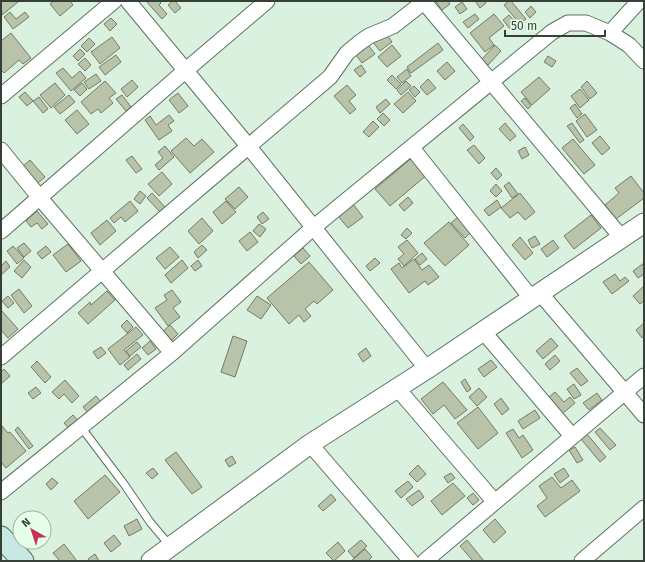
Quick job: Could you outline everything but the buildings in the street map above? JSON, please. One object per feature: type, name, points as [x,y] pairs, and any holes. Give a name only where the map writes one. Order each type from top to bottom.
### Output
[{"type":"main road","points":[[3,543],[23,561]]},
{"type":"street","points":[[1,96],[114,1]]},
{"type":"street","points":[[128,1],[249,147],[427,369]]},
{"type":"street","points":[[1,231],[186,70],[268,1]]},
{"type":"street","points":[[610,33],[639,1]]},
{"type":"street","points":[[1,357],[330,77],[347,53],[369,36],[393,26],[420,3],[491,82],[622,238]]},
{"type":"street","points":[[1,492],[172,353],[314,227],[552,32],[568,23],[586,24],[610,33],[629,45],[644,61]]},
{"type":"street","points":[[412,148],[536,296],[625,392],[644,415]]},
{"type":"street","points":[[1,150],[102,272],[172,353]]},
{"type":"street","points":[[151,561],[310,444],[427,369],[482,330],[536,296],[644,223]]},
{"type":"street","points":[[482,330],[572,436]]},
{"type":"street","points":[[425,561],[494,501],[644,376]]},
{"type":"street","points":[[397,388],[494,501]]},
{"type":"street","points":[[310,444],[411,561]]},
{"type":"street","points":[[582,561],[644,508]]},
{"type":"lane","points":[[81,427],[124,484],[150,522],[171,547]]}]
